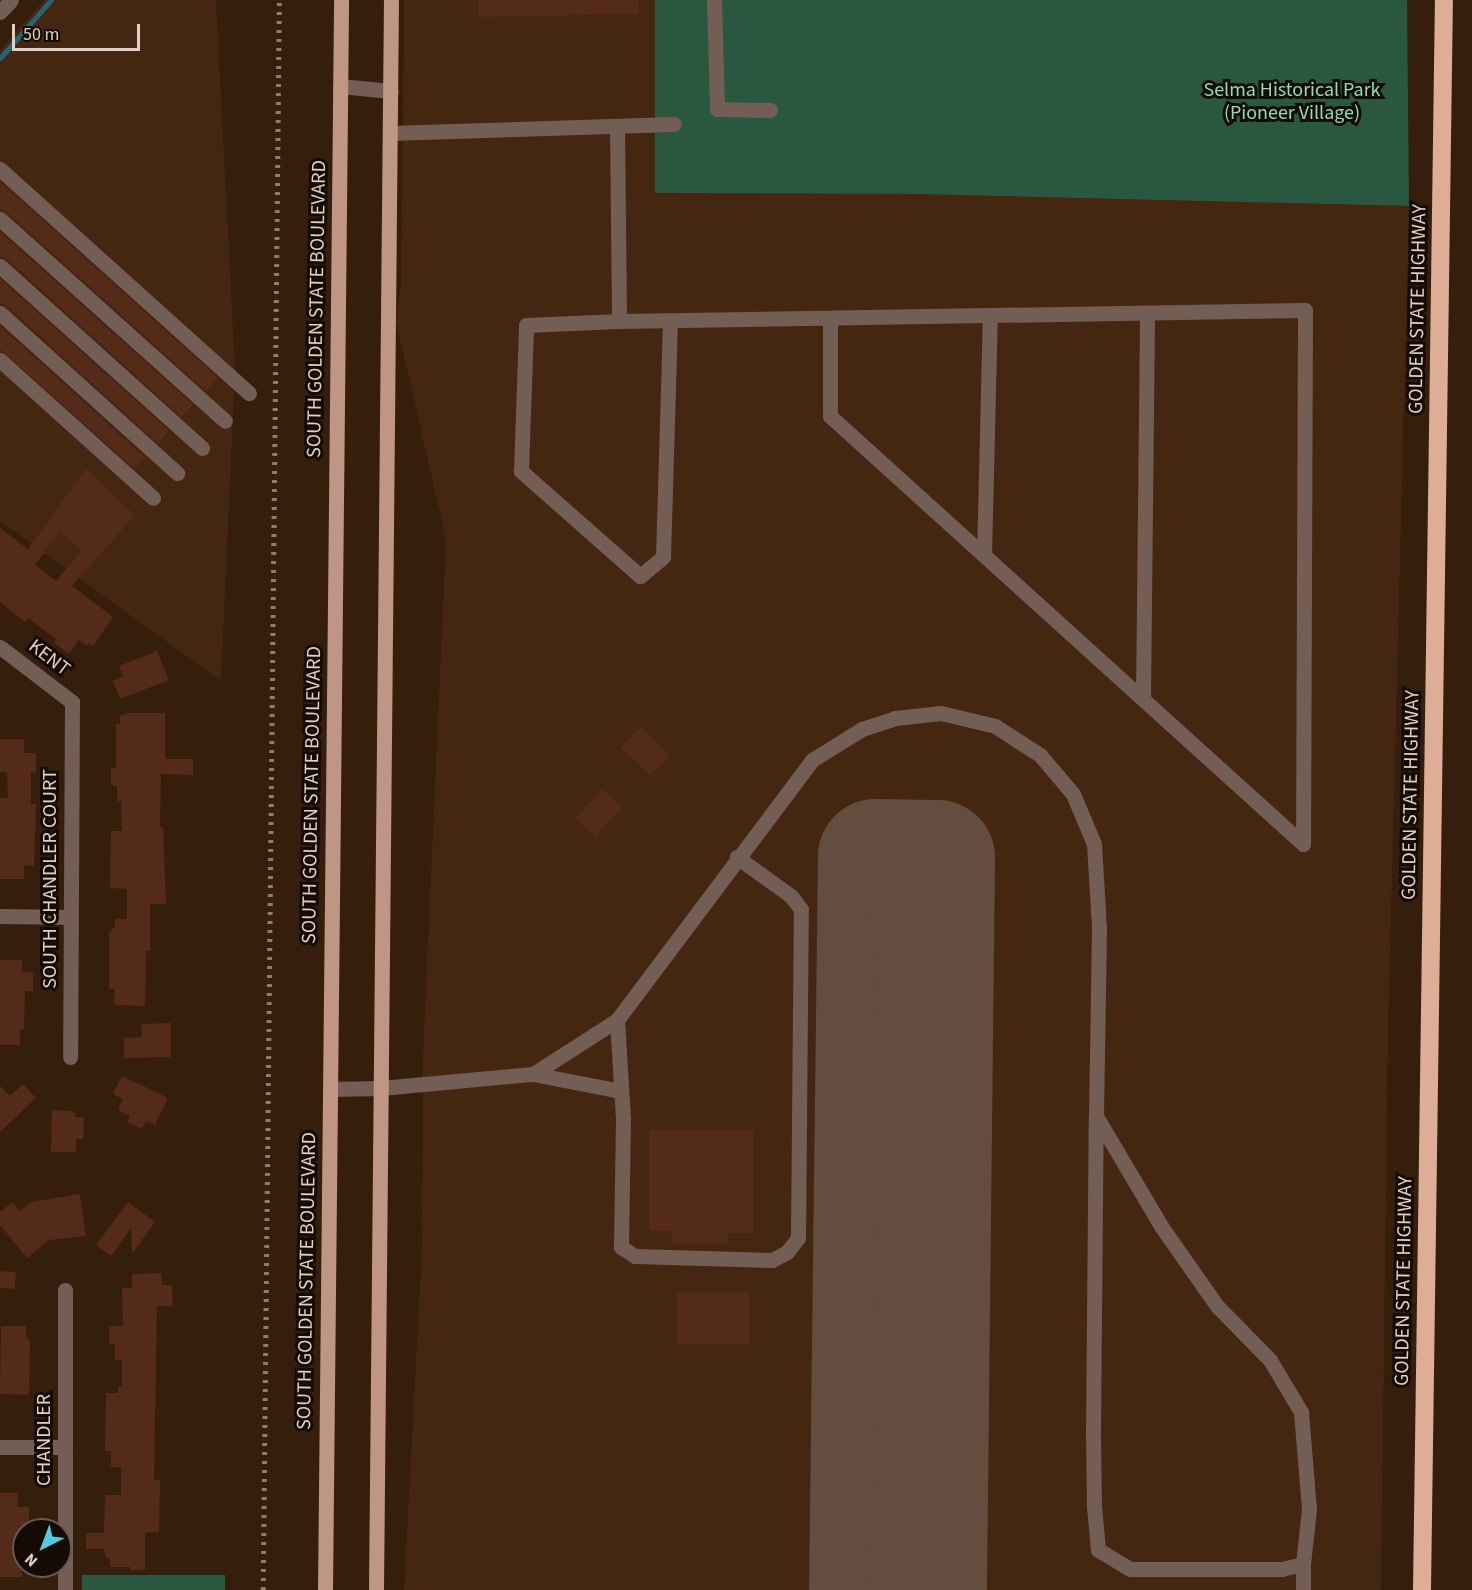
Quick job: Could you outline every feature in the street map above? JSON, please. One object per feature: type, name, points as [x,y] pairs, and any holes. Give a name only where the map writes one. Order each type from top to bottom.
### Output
[{"type":"highway","name":"GOLDEN STATE HIGHWAY","points":[[1422,1590],[1444,98],[1442,0]]},
{"type":"main road","name":"SOUTH GOLDEN STATE BOULEVARD","points":[[325,1590],[341,0]]},
{"type":"main road","points":[[376,1590],[391,0]]},
{"type":"street","points":[[0,12],[11,0]]},
{"type":"street","points":[[714,0],[717,109],[770,110]]},
{"type":"street","points":[[340,87],[391,91]]},
{"type":"street","points":[[390,134],[674,124]]},
{"type":"street","points":[[617,126],[619,321]]},
{"type":"street","points":[[0,169],[249,393]]},
{"type":"street","points":[[0,219],[225,421]]},
{"type":"street","points":[[0,266],[202,448]]},
{"type":"street","points":[[670,321],[663,557],[640,576],[521,471],[526,325],[619,321],[1305,310],[1303,844],[830,416],[830,318]]},
{"type":"street","points":[[0,313],[177,473]]},
{"type":"street","points":[[1143,699],[1148,313]]},
{"type":"street","points":[[984,555],[990,315]]},
{"type":"street","points":[[0,360],[153,498]]},
{"type":"street","name":"KENT","points":[[0,647],[72,702]]},
{"type":"street","name":"SOUTH CHANDLER COURT","points":[[70,1057],[72,702]]},
{"type":"street","points":[[533,1074],[617,1020],[812,760],[862,729],[895,718],[941,713],[995,726],[1040,755],[1073,794],[1094,844],[1099,927],[1093,1434],[1094,1506],[1098,1550],[1130,1569],[1282,1569],[1303,1564]]},
{"type":"street","points":[[617,1020],[623,1119],[621,1247],[635,1256],[772,1260],[787,1252],[798,1238],[801,909],[791,896],[737,857]]},
{"type":"street","points":[[0,916],[71,917]]},
{"type":"street","points":[[330,1089],[381,1088],[533,1074],[621,1091]]},
{"type":"street","points":[[1096,1116],[1161,1226],[1217,1306],[1270,1360],[1301,1412],[1309,1509],[1303,1564],[1303,1590]]},
{"type":"street","name":"CHANDLER","points":[[65,1290],[65,1590]]},
{"type":"street","points":[[0,1447],[65,1447]]},
{"type":"shaded area","points":[[44,0],[216,0],[235,370],[221,681],[0,521],[0,50]]},
{"type":"shaded area","points":[[404,0],[655,0],[656,193],[917,194],[1409,206],[1388,1032],[1381,1590],[404,1590],[422,1248],[423,1056],[446,539],[396,321],[401,283]]},
{"type":"green space","name":"Selma Historical Park (Pioneer Village)","points":[[655,0],[1407,0],[1409,206],[917,194],[655,193]]},
{"type":"green space","points":[[82,1575],[225,1575],[225,1590],[82,1590]]},
{"type":"building","points":[[478,0],[638,0],[638,14],[478,17]]},
{"type":"building","points":[[0,182],[218,378],[206,391],[7,212],[0,209]]},
{"type":"building","points":[[0,232],[193,405],[182,417],[7,259],[0,256]]},
{"type":"building","points":[[0,279],[169,431],[158,443],[7,306],[0,303]]},
{"type":"building","points":[[0,326],[145,458],[135,469],[0,349]]},
{"type":"building","points":[[86,469],[135,515],[72,586],[113,617],[93,646],[88,643],[87,646],[79,640],[69,654],[54,643],[56,639],[28,618],[25,622],[0,602],[0,528],[28,549]],"holes":[[[59,532],[82,550],[56,581],[35,565]]]},
{"type":"building","points":[[157,651],[169,680],[120,699],[113,681],[123,676],[119,666]]},
{"type":"building","points":[[126,713],[165,713],[165,759],[193,759],[193,775],[161,774],[160,827],[163,827],[166,904],[150,904],[150,951],[146,951],[145,1006],[114,1005],[115,989],[109,989],[109,932],[115,928],[115,919],[127,919],[127,889],[110,888],[111,831],[122,831],[121,801],[117,801],[117,786],[111,785],[111,768],[116,768],[116,724],[120,724],[120,715],[127,715]]},
{"type":"building","points":[[640,727],[670,755],[651,775],[621,747]]},
{"type":"building","points":[[0,739],[24,739],[24,753],[36,753],[36,773],[31,772],[31,804],[36,804],[34,866],[24,865],[24,879],[0,879],[0,798],[8,798],[7,772],[0,772]]},
{"type":"building","points":[[602,789],[622,807],[595,837],[575,819]]},
{"type":"building","points":[[0,960],[22,960],[22,972],[33,972],[33,991],[25,991],[24,1029],[20,1029],[20,1045],[0,1045]]},
{"type":"building","points":[[171,1023],[171,1057],[124,1058],[124,1038],[142,1037],[141,1024]]},
{"type":"building","points":[[122,1076],[168,1098],[155,1125],[146,1121],[142,1129],[127,1122],[130,1116],[118,1110],[123,1099],[113,1094]]},
{"type":"building","points":[[23,1084],[36,1098],[0,1132],[0,1086],[10,1096]]},
{"type":"building","points":[[52,1110],[70,1111],[75,1113],[75,1117],[84,1117],[83,1139],[76,1139],[76,1152],[51,1152]]},
{"type":"building","points":[[649,1130],[753,1130],[753,1233],[728,1233],[728,1244],[672,1244],[672,1231],[649,1231]]},
{"type":"building","points":[[80,1194],[86,1236],[49,1240],[27,1258],[0,1225],[0,1212],[13,1202],[20,1211],[31,1202]]},
{"type":"building","points":[[128,1202],[155,1222],[132,1254],[131,1228],[111,1256],[96,1245]]},
{"type":"building","points":[[0,1271],[16,1272],[15,1289],[0,1288]]},
{"type":"building","points":[[161,1273],[162,1285],[172,1285],[173,1306],[157,1306],[154,1480],[160,1480],[159,1532],[145,1533],[145,1570],[130,1570],[130,1567],[110,1567],[110,1558],[106,1558],[104,1549],[86,1549],[86,1533],[104,1533],[105,1495],[121,1495],[121,1467],[111,1467],[111,1451],[105,1451],[106,1393],[118,1393],[118,1387],[122,1387],[122,1360],[115,1360],[115,1344],[109,1344],[109,1326],[123,1326],[122,1288],[132,1288],[132,1274]]},
{"type":"building","points":[[677,1292],[749,1292],[749,1344],[677,1344]]},
{"type":"building","points":[[1,1326],[26,1326],[26,1336],[30,1342],[29,1395],[0,1394]]},
{"type":"building","points":[[0,1493],[18,1493],[17,1507],[29,1507],[29,1518],[12,1518],[12,1577],[0,1577]]},
{"type":"waterway","points":[[0,58],[51,0]]},
{"type":"runway","points":[[867,1590],[876,857],[937,858],[929,1590]]},
{"type":"railway","points":[[263,1590],[279,0]]}]
